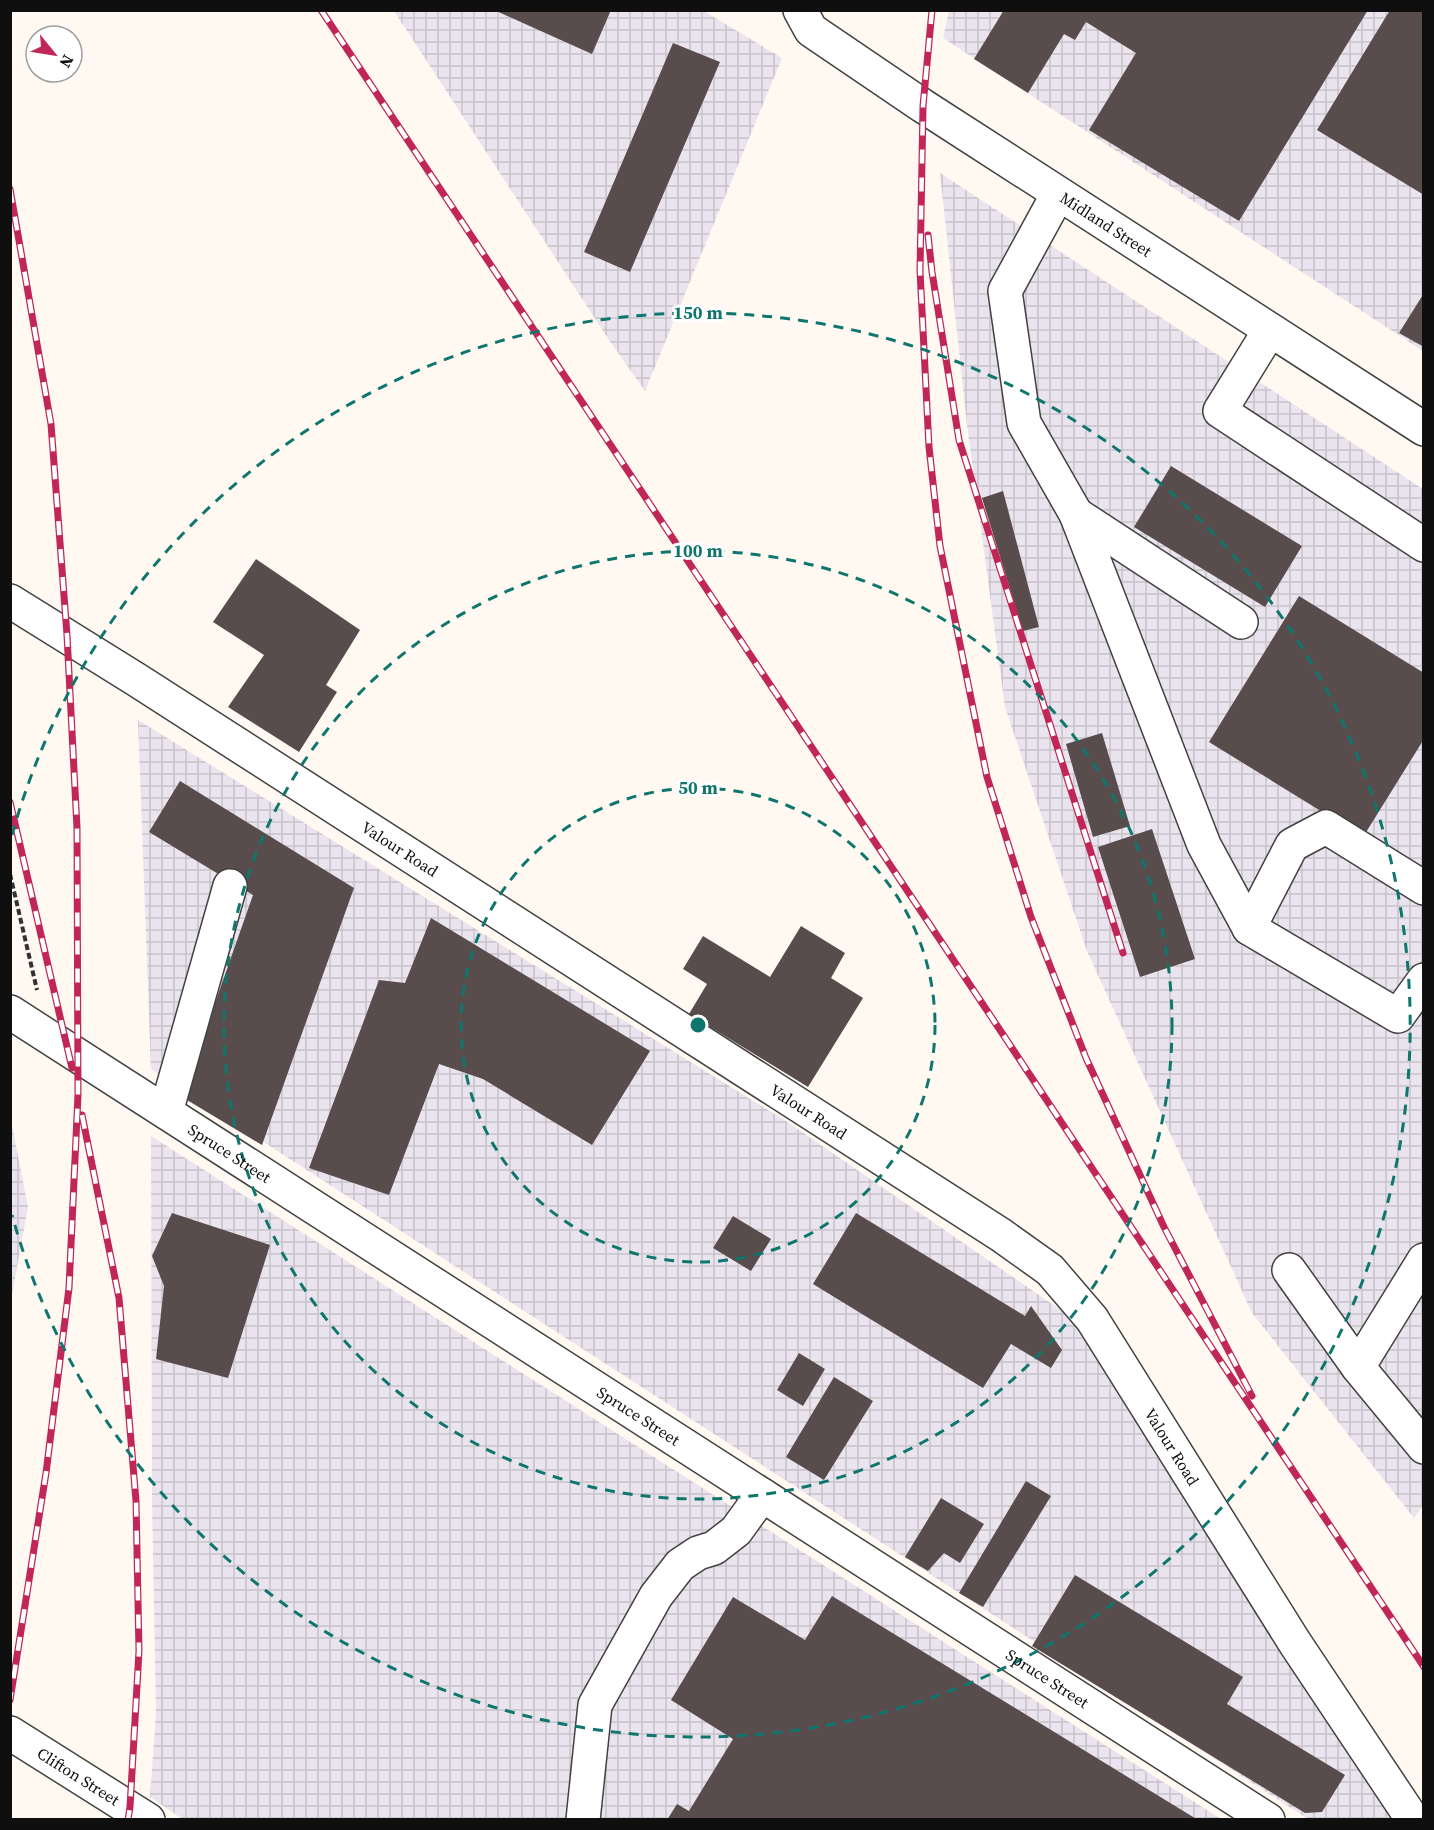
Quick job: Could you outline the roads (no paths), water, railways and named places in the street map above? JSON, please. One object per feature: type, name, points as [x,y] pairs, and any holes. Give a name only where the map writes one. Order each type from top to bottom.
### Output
[{"type":"street","name":"Midland Street","points":[[800,10],[811,30],[923,106],[1424,429]]},
{"type":"street","points":[[1058,194],[1005,291],[1024,423],[1076,514],[1204,845],[1249,928],[1398,1016],[1424,980]]},
{"type":"street","points":[[1270,330],[1220,411],[1424,545]]},
{"type":"street","points":[[1076,514],[1241,622]]},
{"type":"street","name":"Valour Road","points":[[10,601],[1001,1235],[1050,1270],[1092,1319],[1295,1643],[1413,1820]]},
{"type":"street","points":[[1249,928],[1292,845],[1326,827],[1424,888]]},
{"type":"street","points":[[166,1112],[230,886]]},
{"type":"street","name":"Spruce Street","points":[[10,1012],[1268,1820]]},
{"type":"street","points":[[1358,1367],[1424,1260]]},
{"type":"street","points":[[1289,1270],[1358,1367],[1424,1448]]},
{"type":"street","points":[[583,1820],[595,1706],[656,1596],[680,1565],[698,1553],[714,1548],[736,1531],[762,1495]]},
{"type":"street","name":"Clifton Street","points":[[10,1733],[148,1820]]},
{"type":"railway","points":[[321,10],[1424,1667]]},
{"type":"railway","points":[[932,10],[923,106],[920,271],[929,447],[940,546],[987,777],[1031,917],[1086,1058],[1164,1227],[1252,1396]]},
{"type":"railway","points":[[10,189],[51,424],[67,635],[77,828],[78,1095],[69,1288],[46,1473],[10,1700]]},
{"type":"railway","points":[[928,235],[959,440],[1123,953]]},
{"type":"railway","points":[[10,802],[72,1068]]},
{"type":"railway","points":[[82,1115],[119,1298],[136,1501],[139,1651],[128,1820]]}]
